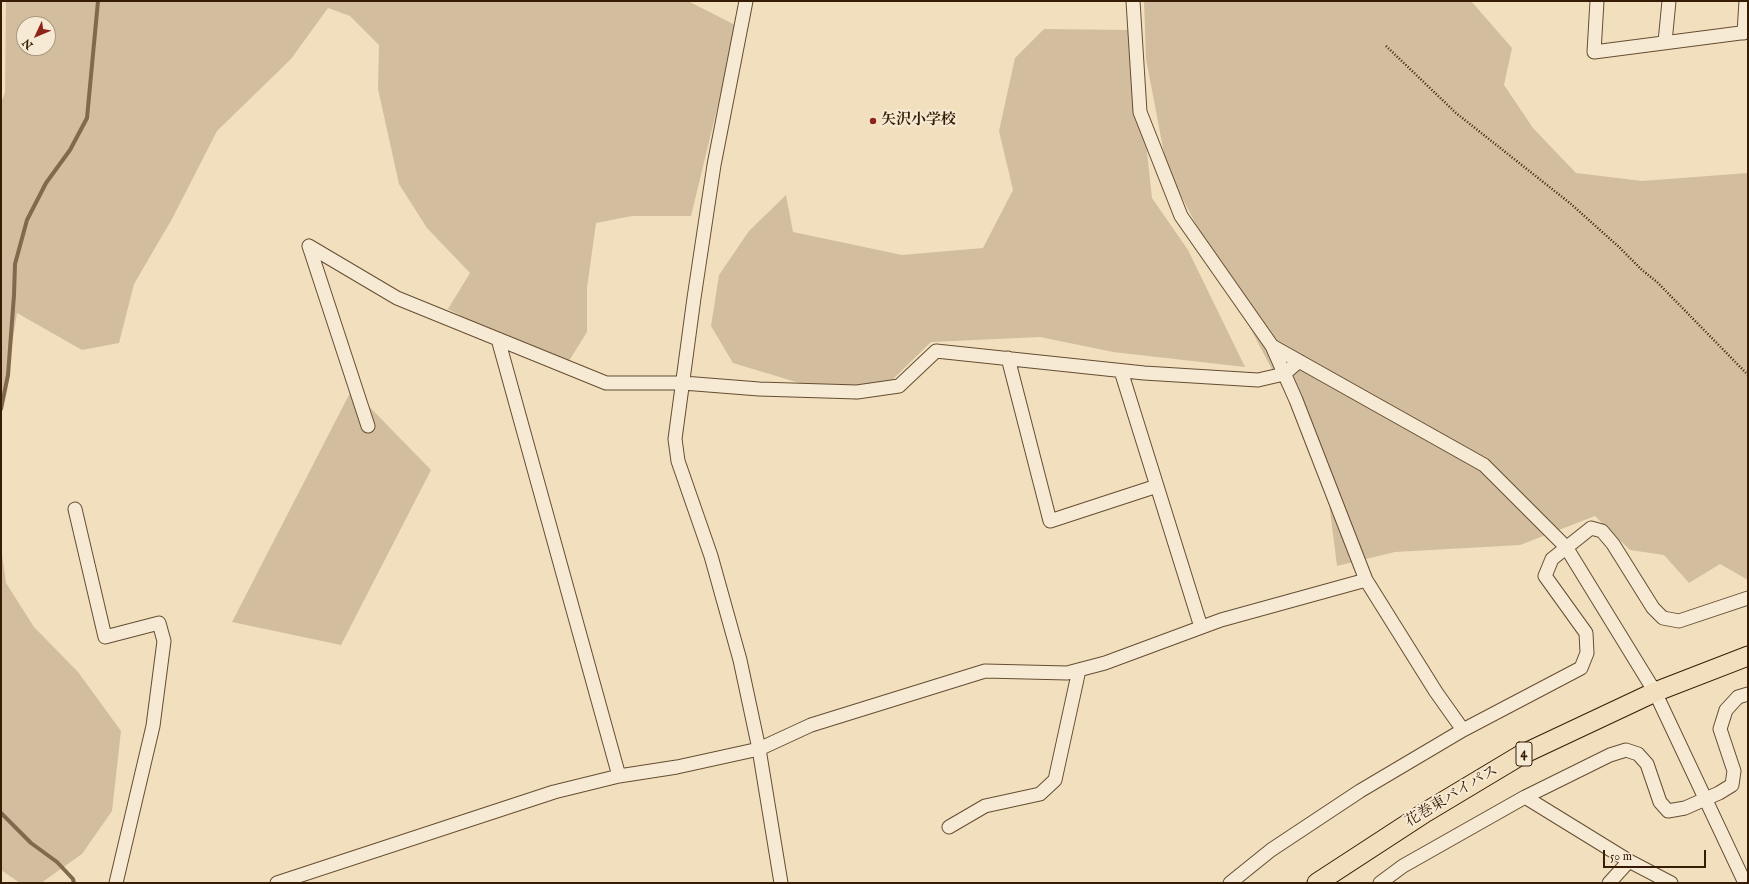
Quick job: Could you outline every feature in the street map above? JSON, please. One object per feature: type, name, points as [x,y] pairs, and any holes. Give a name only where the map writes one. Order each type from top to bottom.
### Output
[{"type":"highway","name":"花巻東バイパス","points":[[1317,883],[1426,812],[1520,755],[1655,692],[1748,656]]},
{"type":"street","points":[[746,1],[714,165],[675,439],[678,461],[711,556],[740,660],[759,749],[781,883]]},
{"type":"street","points":[[1133,1],[1140,112],[1181,216],[1272,346],[1366,580],[1436,692],[1463,730]]},
{"type":"street","points":[[1597,1],[1594,52],[1746,33],[1746,1]]},
{"type":"street","points":[[1665,42],[1669,1]]},
{"type":"street","points":[[368,426],[309,246],[397,298],[606,383],[683,383],[759,389],[857,392],[899,386],[936,350],[1122,371],[1258,380],[1284,374],[1299,361]]},
{"type":"street","points":[[498,339],[619,776]]},
{"type":"street","points":[[1272,346],[1484,465],[1566,547],[1655,692],[1745,883]]},
{"type":"street","points":[[1008,358],[1050,521],[1157,486]]},
{"type":"street","points":[[1122,371],[1201,627]]},
{"type":"street","points":[[75,508],[105,637],[159,623],[164,641],[152,726],[116,883]]},
{"type":"street","points":[[1230,883],[1271,850],[1360,791],[1463,730],[1581,668],[1587,653],[1586,633],[1544,576],[1552,558],[1591,528],[1602,531],[1613,544],[1653,608],[1663,618],[1679,621],[1748,598]]},
{"type":"street","points":[[277,883],[554,792],[619,776],[677,767],[759,749],[811,725],[985,672],[1067,673],[1105,663],[1221,620],[1366,580]]},
{"type":"street","points":[[949,827],[986,806],[1040,794],[1055,780],[1079,670]]},
{"type":"street","points":[[1380,883],[1403,866],[1525,796],[1610,754],[1626,750],[1638,754],[1647,764],[1660,802],[1668,811],[1685,808],[1705,800],[1732,785],[1734,771],[1720,729],[1726,710],[1738,697],[1748,694]]},
{"type":"street","points":[[1525,796],[1629,860],[1671,883]]},
{"type":"street","points":[[1609,883],[1629,860]]},
{"type":"path","points":[[1386,46],[1456,113],[1571,204],[1619,247],[1642,270],[1657,282],[1748,375]]},
{"type":"shaded area","points":[[6,1],[688,1],[737,26],[691,216],[632,216],[596,223],[587,288],[587,332],[564,369],[448,309],[470,273],[427,228],[399,184],[378,89],[379,45],[350,16],[328,8],[291,59],[217,131],[172,219],[134,284],[119,343],[82,350],[17,313],[1,412],[1,103],[5,93]]},
{"type":"shaded area","points":[[1144,1],[1471,1],[1512,48],[1504,85],[1533,128],[1576,173],[1642,181],[1748,173],[1748,580],[1720,564],[1689,583],[1664,555],[1630,550],[1595,516],[1520,545],[1395,552],[1337,566],[1324,463],[1267,360],[1167,169],[1146,59]]},
{"type":"shaded area","points":[[1044,29],[1132,30],[1152,198],[1188,250],[1245,367],[1113,352],[1040,337],[931,342],[886,386],[856,400],[733,363],[711,326],[719,275],[749,231],[786,195],[793,232],[902,255],[983,248],[1013,190],[999,131],[1015,58]]},
{"type":"shaded area","points":[[352,389],[431,470],[341,645],[232,622]]},
{"type":"shaded area","points":[[1,547],[6,583],[34,627],[78,672],[121,731],[112,811],[82,854],[41,883],[20,883],[1,870]]},
{"type":"waterway","points":[[1,409],[8,375],[15,264],[27,220],[46,183],[70,150],[87,118],[98,1]]},
{"type":"waterway","points":[[1,813],[31,843],[57,862],[73,879],[74,883]]},
{"type":"place","name":"矢沢小学校","points":[[873,121]]}]
